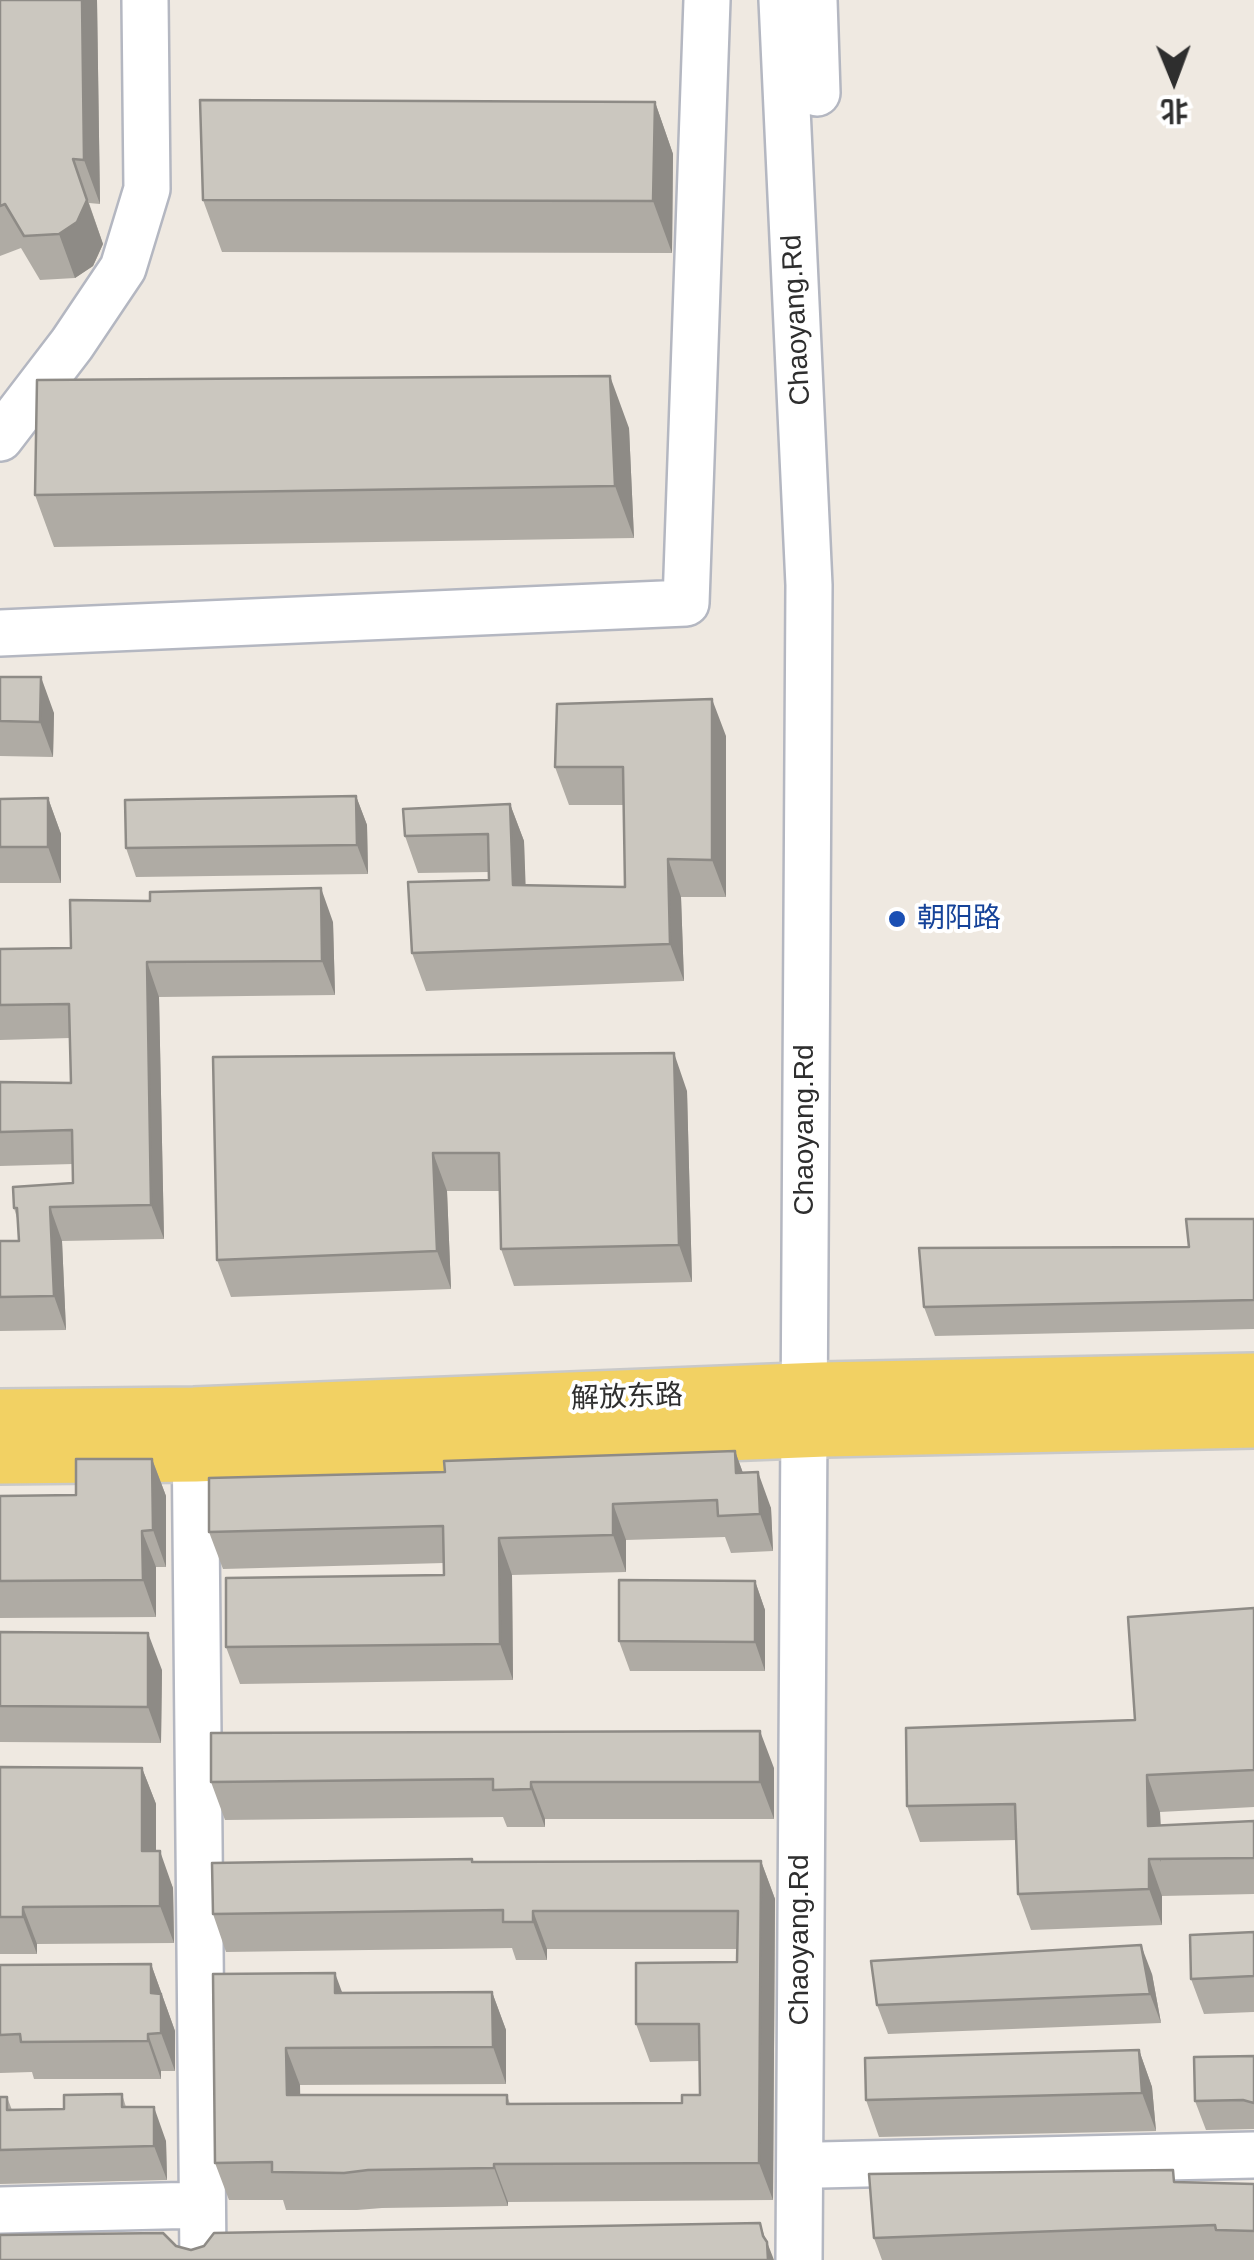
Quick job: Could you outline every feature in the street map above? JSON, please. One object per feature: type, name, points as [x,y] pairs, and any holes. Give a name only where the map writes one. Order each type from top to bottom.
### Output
[{"type":"main road","name":"解放东路","points":[[0,1456],[195,1434],[813,1410],[1254,1382]]},
{"type":"main road","name":"解放东路","points":[[813,1410],[1254,1420]]},
{"type":"main road","name":"解放东路","points":[[0,1417],[195,1434]]},
{"type":"street","points":[[4,428],[72,344],[123,268],[146,189],[144,0]]},
{"type":"street","points":[[0,633],[686,603],[707,0]]},
{"type":"street","name":"Chaoyang.Rd","points":[[782,0],[808,586],[820,2260]]},
{"type":"street","name":"Chaoyang.Rd","points":[[798,2260],[831,586],[814,0]]},
{"type":"street","points":[[195,1434],[204,2260]]},
{"type":"street","points":[[820,2165],[1254,2155]]},
{"type":"street","points":[[0,2210],[202,2204]]},
{"type":"building","points":[[0,0],[82,0],[84,160],[73,159],[87,200],[77,222],[59,234],[24,236],[5,204],[0,206]]},
{"type":"building","points":[[200,100],[655,102],[653,201],[203,200]]},
{"type":"building","points":[[610,376],[615,486],[35,495],[37,380]]},
{"type":"building","points":[[0,677],[41,677],[40,722],[0,721]]},
{"type":"building","points":[[712,699],[712,860],[668,859],[670,944],[412,953],[408,882],[489,880],[488,834],[405,836],[403,809],[510,804],[513,885],[625,887],[623,767],[555,767],[557,704]]},
{"type":"building","points":[[356,796],[357,845],[126,848],[125,800]]},
{"type":"building","points":[[48,798],[48,847],[0,847],[0,799]]},
{"type":"building","points":[[321,888],[322,961],[147,962],[151,1205],[50,1207],[54,1296],[0,1297],[0,1241],[19,1241],[13,1187],[73,1183],[72,1130],[0,1132],[0,1082],[71,1083],[69,1004],[0,1005],[0,949],[71,948],[70,900],[150,901],[150,892]]},
{"type":"building","points":[[674,1053],[679,1245],[501,1249],[499,1153],[433,1153],[437,1251],[217,1260],[213,1057]]},
{"type":"building","points":[[1186,1219],[1254,1219],[1254,1300],[924,1307],[919,1248],[1189,1247]]},
{"type":"building","points":[[735,1451],[736,1473],[758,1472],[760,1514],[718,1516],[717,1500],[613,1504],[613,1535],[499,1538],[500,1644],[226,1647],[226,1578],[444,1575],[443,1526],[209,1532],[209,1478],[445,1472],[444,1461]]},
{"type":"building","points":[[76,1459],[152,1459],[153,1530],[142,1531],[143,1580],[0,1581],[0,1496],[76,1495]]},
{"type":"building","points":[[619,1580],[755,1581],[755,1642],[619,1641]]},
{"type":"building","points":[[1254,1608],[1254,1770],[1147,1775],[1148,1826],[1254,1821],[1254,1858],[1149,1859],[1149,1889],[1018,1894],[1015,1804],[907,1806],[906,1728],[1135,1720],[1128,1617]]},
{"type":"building","points":[[0,1632],[148,1633],[148,1707],[0,1706]]},
{"type":"building","points":[[760,1731],[760,1782],[531,1782],[531,1789],[493,1790],[493,1779],[211,1782],[211,1733]]},
{"type":"building","points":[[0,1767],[142,1768],[142,1851],[160,1851],[160,1906],[23,1907],[23,1917],[0,1917]]},
{"type":"building","points":[[472,1859],[761,1861],[759,2163],[494,2164],[494,2168],[344,2173],[272,2172],[272,2162],[215,2163],[213,1974],[335,1973],[335,1993],[492,1992],[493,2047],[286,2048],[287,2095],[507,2095],[507,2104],[682,2103],[682,2095],[700,2095],[699,2024],[636,2024],[636,1963],[737,1962],[738,1911],[533,1911],[533,1922],[503,1922],[503,1910],[213,1914],[212,1863]]},
{"type":"building","points":[[1254,1932],[1254,1976],[1191,1979],[1190,1935]]},
{"type":"building","points":[[1141,1945],[1150,1994],[877,2005],[871,1961]]},
{"type":"building","points":[[151,1964],[151,1993],[161,1994],[161,2033],[148,2034],[148,2041],[21,2042],[20,2034],[0,2035],[0,1965]]},
{"type":"building","points":[[1139,2050],[1142,2093],[866,2100],[865,2058]]},
{"type":"building","points":[[1254,2056],[1254,2103],[1195,2101],[1194,2057]]},
{"type":"building","points":[[122,2094],[122,2107],[154,2107],[154,2146],[0,2150],[0,2097],[7,2097],[7,2110],[64,2109],[64,2095]]},
{"type":"building","points":[[1173,2170],[1174,2182],[1254,2184],[1254,2231],[1216,2230],[1215,2225],[874,2238],[869,2174]]},
{"type":"building","points":[[760,2223],[768,2260],[0,2260],[0,2235],[163,2233],[176,2246],[191,2250],[204,2246],[214,2233]]},
{"type":"place","name":"朝阳路","points":[[897,919]]}]
